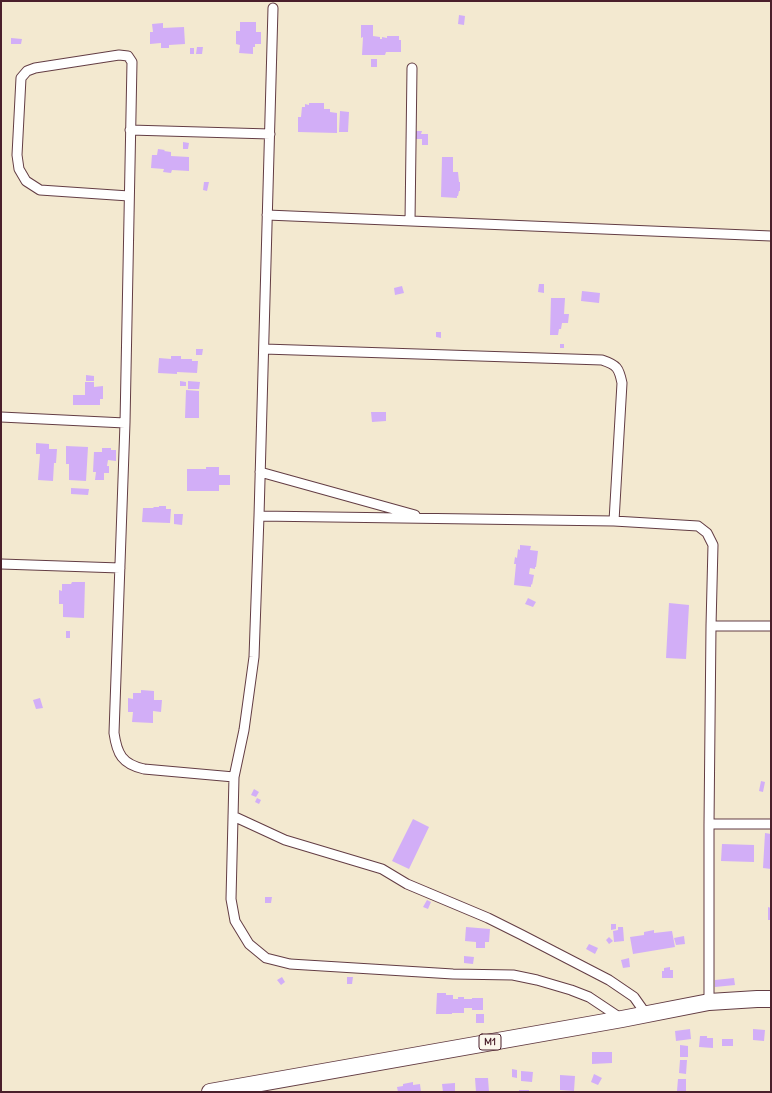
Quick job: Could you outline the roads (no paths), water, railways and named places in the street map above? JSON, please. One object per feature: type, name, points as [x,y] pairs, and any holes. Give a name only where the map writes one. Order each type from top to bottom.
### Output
[{"type":"highway","name":"M1","points":[[210,1092],[622,1019],[709,1002],[771,999]]},
{"type":"street","points":[[273,8],[254,657],[244,730],[234,777],[231,899],[235,921],[249,944],[266,958],[290,964],[445,974],[519,976],[554,984],[589,997],[622,1019]]},
{"type":"street","points":[[129,196],[40,190],[26,181],[19,169],[17,154],[22,78],[27,71],[35,68],[119,55],[128,56],[132,62],[125,423],[114,733],[116,746],[121,757],[132,765],[144,769],[234,777]]},
{"type":"street","points":[[410,221],[412,68]]},
{"type":"street","points":[[130,130],[270,134]]},
{"type":"street","points":[[268,215],[771,236]]},
{"type":"street","points":[[264,348],[602,360],[612,363],[619,371],[622,383],[614,521]]},
{"type":"street","points":[[1,417],[125,423]]},
{"type":"street","points":[[260,472],[427,519]]},
{"type":"street","points":[[259,516],[614,521],[698,526],[707,533],[713,545],[709,824],[709,1002]]},
{"type":"street","points":[[1,564],[120,568]]},
{"type":"street","points":[[711,626],[771,626]]},
{"type":"street","points":[[233,816],[285,840],[382,869],[407,884],[502,925],[609,980],[634,997],[646,1014]]},
{"type":"street","points":[[709,824],[771,824]]}]
